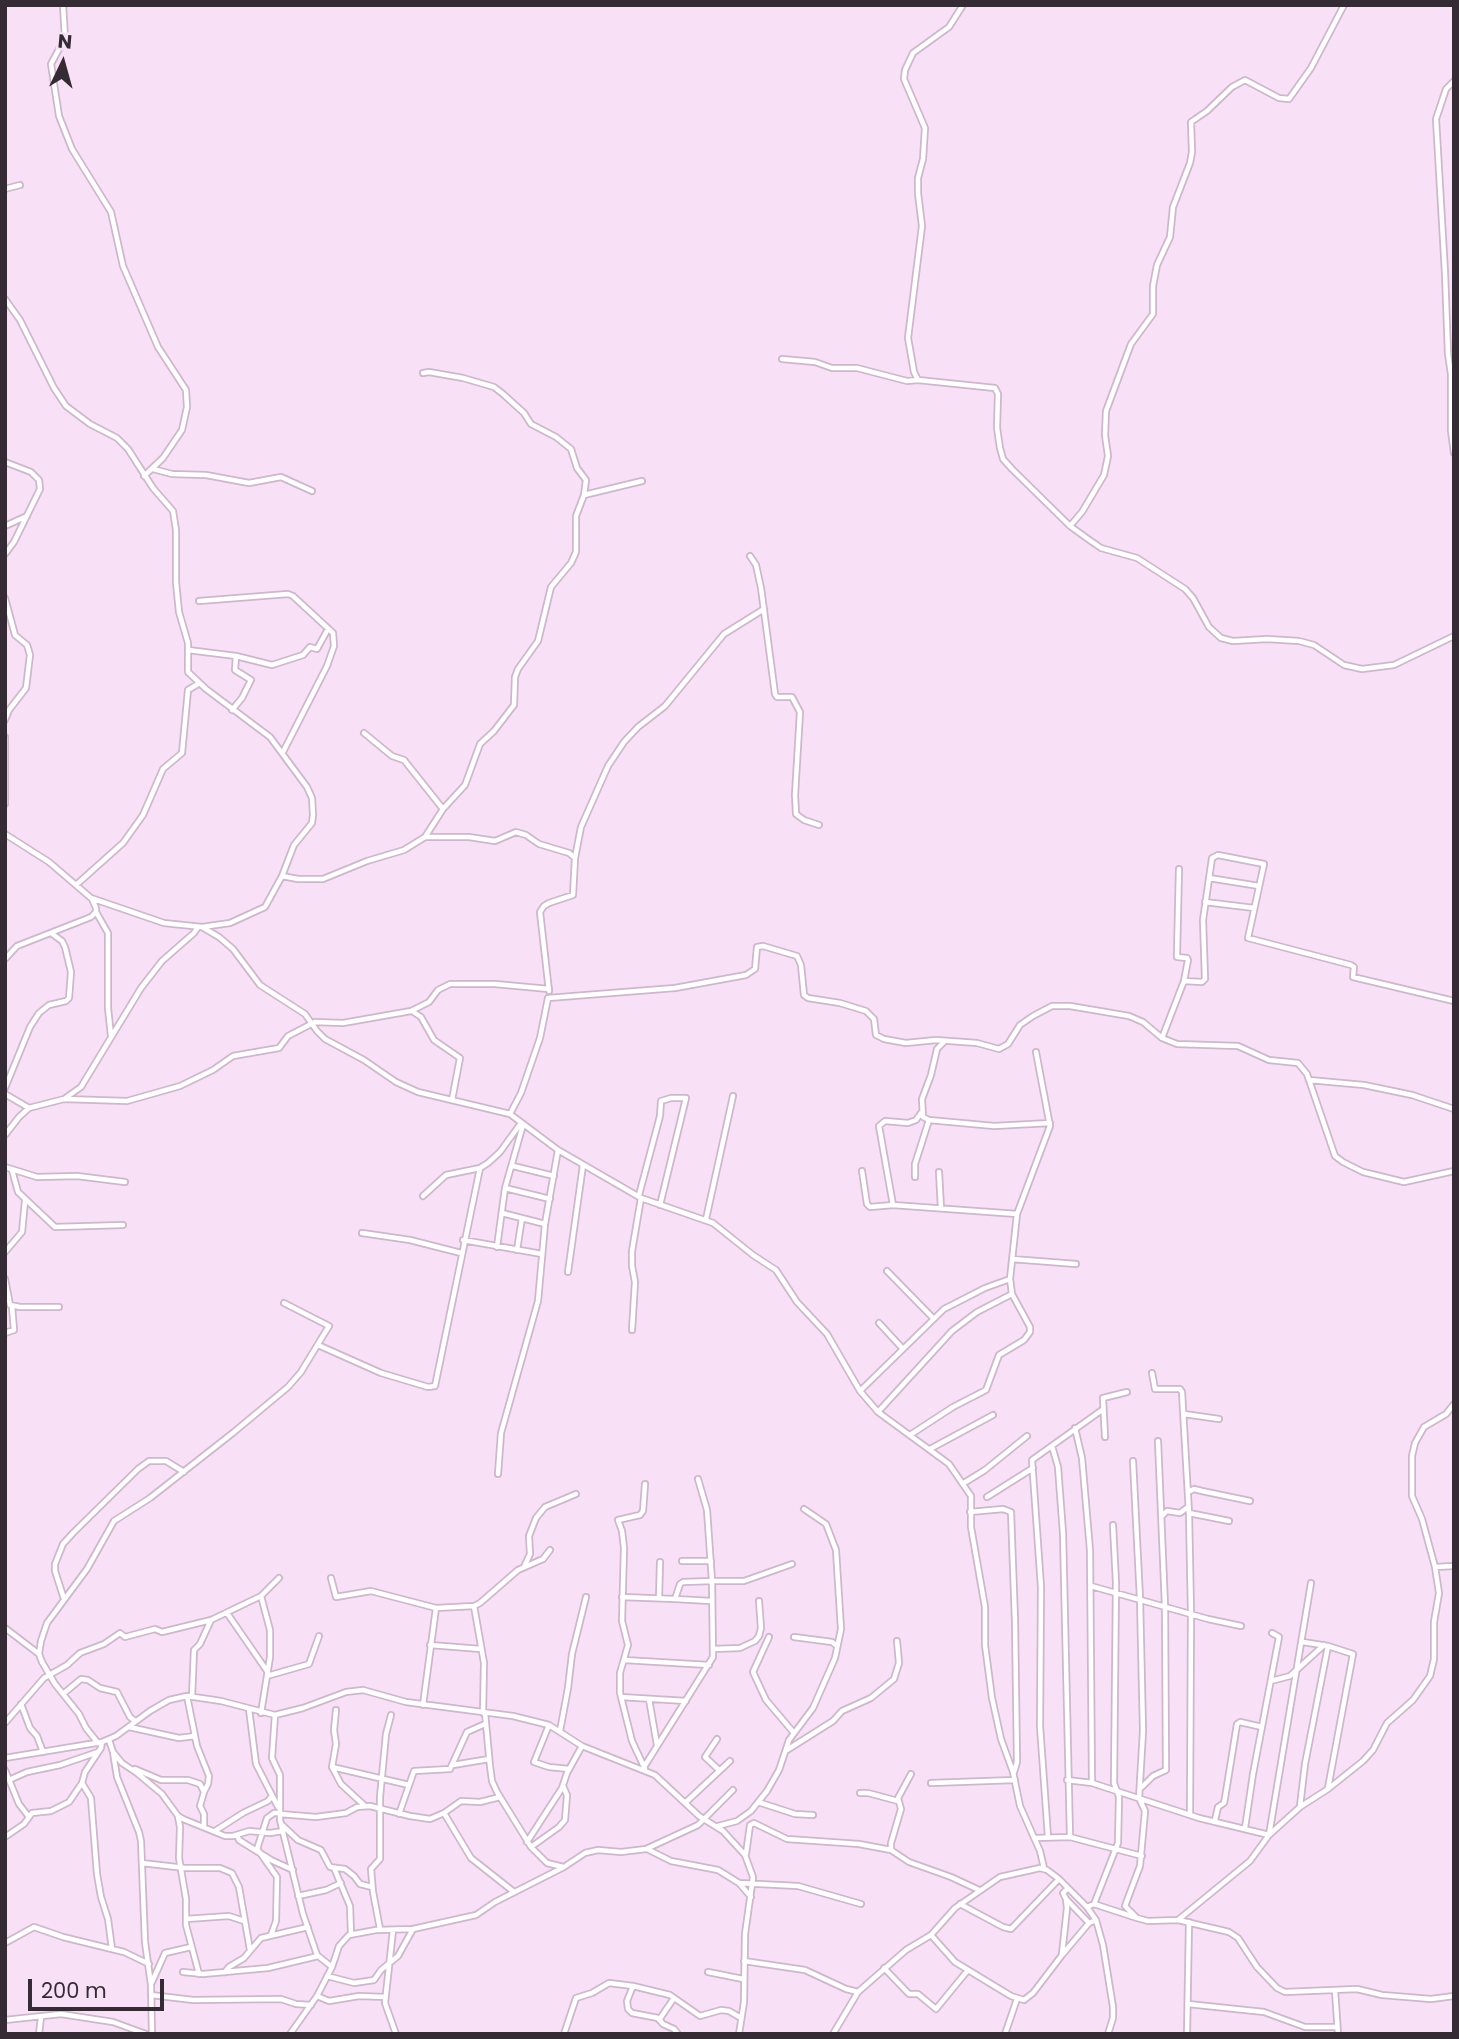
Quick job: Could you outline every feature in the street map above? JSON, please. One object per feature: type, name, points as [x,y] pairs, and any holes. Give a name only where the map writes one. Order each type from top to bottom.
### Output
[{"type":"street","points":[[63,5],[65,38],[51,64],[59,116],[72,149],[111,212],[123,265],[158,347],[186,390],[187,407],[182,430],[153,469],[144,476]]},
{"type":"street","points":[[918,380],[908,338],[922,226],[918,178],[923,159],[925,128],[904,79],[905,70],[913,53],[949,27],[963,5]]},
{"type":"street","points":[[1070,526],[1082,512],[1104,475],[1108,456],[1106,411],[1131,344],[1153,314],[1153,286],[1157,265],[1172,229],[1173,207],[1190,163],[1191,122],[1207,111],[1231,87],[1245,80],[1279,98],[1289,99],[1311,68],[1344,5]]},
{"type":"street","points":[[1454,81],[1446,89],[1438,108],[1436,133],[1454,453]]},
{"type":"street","points":[[5,189],[20,185]]},
{"type":"street","points":[[6,304],[20,320],[65,406],[90,424],[117,438],[132,454],[144,476],[175,517],[176,582],[179,612],[187,636],[188,672],[232,710],[261,728],[283,752],[312,798],[312,823],[294,845],[282,876],[265,907],[230,923],[200,927],[155,920],[91,898]]},
{"type":"street","points":[[782,359],[815,362],[832,368],[857,368],[907,381],[995,388],[998,394],[997,428],[1003,459],[1070,526],[1101,548],[1137,558],[1185,589],[1194,598],[1209,627],[1221,638],[1233,641],[1299,641],[1314,645],[1345,665],[1362,668],[1394,665],[1454,636]]},
{"type":"street","points":[[282,876],[323,879],[367,861],[404,850],[425,837],[443,809],[465,785],[480,744],[495,731],[514,705],[515,677],[538,641],[551,587],[571,563],[576,552],[576,516],[586,480],[577,468],[571,449],[556,437],[531,425],[524,413],[494,387],[463,378],[423,373]]},
{"type":"street","points":[[5,462],[31,472],[38,480],[40,489],[28,516],[5,554]]},
{"type":"street","points":[[153,469],[172,474],[206,475],[249,483],[281,477],[312,491]]},
{"type":"street","points":[[584,495],[642,481]]},
{"type":"street","points":[[5,526],[28,516]]},
{"type":"street","points":[[750,556],[756,565],[776,696],[792,698],[800,712],[795,809],[798,818],[819,825]]},
{"type":"street","points":[[200,601],[288,594],[328,629],[334,639],[332,653],[283,752]]},
{"type":"street","points":[[5,598],[15,635],[27,645],[30,655],[26,688],[9,710],[5,720]]},
{"type":"street","points":[[510,1114],[521,1093],[540,1038],[548,998],[540,912],[544,905],[573,895],[575,858],[581,827],[608,766],[624,742],[665,706],[724,634],[764,609]]},
{"type":"street","points":[[188,650],[236,656],[272,665],[281,660],[297,658],[310,647],[317,649],[328,629]]},
{"type":"street","points":[[232,710],[251,680],[235,670],[236,656]]},
{"type":"street","points":[[76,886],[123,843],[142,815],[163,769],[182,753],[188,690],[198,683]]},
{"type":"street","points":[[364,733],[393,756],[404,760],[443,809]]},
{"type":"street","points":[[5,737],[5,804]]},
{"type":"street","points":[[425,837],[469,837],[495,841],[516,832],[539,844],[569,853],[575,858]]},
{"type":"street","points":[[5,834],[49,862],[96,904],[96,912],[108,933],[108,1008],[111,1037]]},
{"type":"street","points":[[1184,981],[1202,982],[1205,979],[1202,929],[1214,856],[1263,863],[1248,939],[1353,966],[1353,977],[1454,1001]]},
{"type":"street","points":[[1162,1038],[1184,981],[1188,960],[1177,957],[1179,869]]},
{"type":"street","points":[[1209,878],[1259,886]]},
{"type":"street","points":[[1205,902],[1254,908]]},
{"type":"street","points":[[5,959],[17,946],[91,917],[96,912]]},
{"type":"street","points":[[200,927],[219,937],[233,949],[260,985],[305,1014],[325,1039],[364,1060],[396,1082],[418,1092],[510,1114],[558,1150],[640,1196],[706,1219],[776,1270],[793,1296],[827,1334],[860,1391],[878,1412],[949,1464],[971,1496],[971,1527],[985,1607],[989,1684],[1001,1739],[1013,1772],[1020,1806],[1035,1838],[1044,1868],[1059,1879],[1096,1920],[1113,2007],[1108,2034]]},
{"type":"street","points":[[64,1099],[87,1080],[152,973],[200,927]]},
{"type":"street","points":[[5,1087],[36,1016],[49,1005],[69,998],[71,972],[65,947],[62,941],[51,933]]},
{"type":"street","points":[[548,998],[675,988],[746,975],[755,969],[758,947],[763,946],[797,956],[801,965],[802,989],[808,998],[840,1003],[870,1013],[875,1023],[874,1032],[879,1037],[906,1043],[944,1041],[977,1043],[994,1049],[1004,1047],[1020,1025],[1046,1009],[1059,1006],[1129,1016],[1143,1022],[1162,1038],[1192,1046],[1238,1046],[1269,1060],[1298,1063],[1310,1080],[1335,1156],[1343,1162],[1363,1172],[1404,1182],[1454,1171]]},
{"type":"street","points":[[5,1135],[29,1108],[64,1099],[127,1101],[180,1086],[213,1070],[233,1056],[279,1048],[288,1036],[319,1021],[342,1023],[411,1011],[429,1002],[438,990],[450,984],[495,984],[549,989]]},
{"type":"street","points":[[411,1011],[421,1017],[434,1040],[460,1058],[452,1100]]},
{"type":"street","points":[[893,1205],[879,1126],[885,1121],[908,1123],[921,1113],[922,1099],[937,1049],[944,1041]]},
{"type":"street","points":[[909,1435],[986,1390],[1001,1353],[1028,1337],[1030,1327],[1012,1294],[1010,1279],[1017,1214],[1039,1161],[1050,1123],[1037,1052]]},
{"type":"street","points":[[1310,1080],[1364,1085],[1412,1095],[1454,1109]]},
{"type":"street","points":[[5,1094],[29,1108]]},
{"type":"street","points":[[706,1219],[733,1096]]},
{"type":"street","points":[[632,1330],[635,1282],[632,1251],[640,1196],[660,1116],[661,1101],[686,1098],[660,1205]]},
{"type":"street","points":[[921,1113],[929,1120],[994,1126],[1050,1123]]},
{"type":"street","points":[[915,1177],[915,1164],[929,1120]]},
{"type":"street","points":[[497,1247],[505,1188],[522,1124]]},
{"type":"street","points":[[423,1196],[446,1175],[480,1168],[500,1152],[522,1124]]},
{"type":"street","points":[[498,1474],[500,1433],[538,1301],[545,1224],[558,1150]]},
{"type":"street","points":[[568,1272],[583,1165]]},
{"type":"street","points":[[513,1166],[554,1175]]},
{"type":"street","points":[[5,1167],[37,1177],[77,1176],[125,1182]]},
{"type":"street","points":[[318,1345],[400,1380],[428,1387],[435,1385],[480,1168]]},
{"type":"street","points":[[12,1170],[14,1184],[25,1201],[55,1227],[123,1225]]},
{"type":"street","points":[[862,1171],[868,1206],[893,1205],[1017,1214]]},
{"type":"street","points":[[939,1172],[941,1208]]},
{"type":"street","points":[[505,1188],[550,1199]]},
{"type":"street","points":[[5,1252],[22,1232],[25,1201]]},
{"type":"street","points":[[502,1213],[545,1224]]},
{"type":"street","points":[[517,1250],[522,1218]]},
{"type":"street","points":[[362,1233],[410,1240],[461,1252]]},
{"type":"street","points":[[463,1240],[542,1254]]},
{"type":"street","points":[[1012,1259],[1076,1264]]},
{"type":"street","points":[[887,1271],[933,1318]]},
{"type":"street","points":[[5,1279],[8,1303],[12,1306],[14,1329],[5,1333]]},
{"type":"street","points":[[860,1391],[944,1309],[985,1288],[1010,1279]]},
{"type":"street","points":[[878,1412],[952,1331],[978,1312],[1012,1294]]},
{"type":"street","points":[[39,1654],[47,1623],[97,1554],[114,1521],[184,1472],[295,1381],[329,1326],[284,1303]]},
{"type":"street","points":[[12,1306],[59,1307]]},
{"type":"street","points":[[879,1323],[903,1349]]},
{"type":"street","points":[[1152,1373],[1155,1389],[1181,1390],[1184,1414],[1191,1613],[1190,1814]]},
{"type":"street","points":[[1105,1437],[1102,1398],[1127,1392]]},
{"type":"street","points":[[1178,1920],[1250,1861],[1269,1835],[1300,1807],[1363,1761],[1373,1750],[1387,1723],[1413,1700],[1430,1676],[1434,1659],[1434,1622],[1439,1593],[1436,1567],[1422,1519],[1412,1496],[1412,1456],[1424,1427],[1446,1414],[1454,1404]]},
{"type":"street","points":[[1048,1837],[1041,1739],[1041,1587],[1033,1458],[1102,1410]]},
{"type":"street","points":[[1184,1414],[1219,1419]]},
{"type":"street","points":[[930,1449],[993,1415]]},
{"type":"street","points":[[1075,1428],[1081,1450],[1086,1492],[1091,1586],[1091,1783]]},
{"type":"street","points":[[964,1483],[985,1470],[1027,1436]]},
{"type":"street","points":[[1141,1788],[1153,1776],[1166,1770],[1165,1606],[1158,1440]]},
{"type":"street","points":[[1052,1446],[1058,1467],[1063,1533],[1070,1837]]},
{"type":"street","points":[[64,1600],[55,1564],[64,1544],[73,1533],[149,1461],[166,1461],[184,1472]]},
{"type":"street","points":[[1133,1461],[1143,1731],[1139,1798],[1145,1811],[1142,1856],[1125,1906],[1137,1918]]},
{"type":"street","points":[[987,1497],[1033,1468]]},
{"type":"street","points":[[645,1768],[713,1657],[712,1581],[707,1510],[698,1479]]},
{"type":"street","points":[[645,1484],[643,1511],[640,1515],[618,1520],[624,1548],[622,1621],[628,1645],[620,1677],[621,1697],[632,1741],[645,1768]]},
{"type":"street","points":[[1188,1492],[1194,1489],[1250,1501]]},
{"type":"street","points":[[524,1567],[530,1554],[529,1536],[537,1518],[545,1507],[576,1494]]},
{"type":"street","points":[[1162,1516],[1167,1511],[1180,1513],[1188,1506]]},
{"type":"street","points":[[971,1512],[1003,1508],[1011,1511],[1017,1762],[1013,1772]]},
{"type":"street","points":[[716,1826],[737,1821],[751,1811],[774,1780],[794,1733],[818,1699],[835,1658],[841,1629],[836,1550],[826,1524],[804,1509]]},
{"type":"street","points":[[1189,1513],[1229,1521]]},
{"type":"street","points":[[1094,1904],[1116,1850],[1119,1834],[1117,1790],[1114,1783],[1113,1525]]},
{"type":"street","points":[[331,1578],[336,1597],[371,1591],[436,1608],[474,1606],[490,1595],[506,1578],[537,1563],[550,1550]]},
{"type":"street","points":[[681,1561],[711,1561]]},
{"type":"street","points":[[659,1598],[660,1562]]},
{"type":"street","points":[[675,1599],[683,1582],[744,1581],[792,1564]]},
{"type":"street","points":[[1436,1567],[1454,1566]]},
{"type":"street","points":[[5,1723],[49,1674],[67,1665],[80,1653],[104,1644],[120,1633],[125,1637],[155,1629],[162,1632],[211,1620],[261,1596],[279,1578]]},
{"type":"street","points":[[1269,1835],[1311,1583]]},
{"type":"street","points":[[1091,1586],[1241,1626]]},
{"type":"street","points":[[261,1596],[270,1630],[270,1657],[261,1713]]},
{"type":"street","points":[[560,1731],[572,1654],[586,1597]]},
{"type":"street","points":[[622,1597],[712,1601]]},
{"type":"street","points":[[713,1649],[740,1648],[755,1641],[761,1628],[759,1601]]},
{"type":"street","points":[[474,1606],[485,1676],[484,1713],[492,1781],[531,1847],[547,1863],[564,1867]]},
{"type":"street","points":[[423,1704],[436,1608]]},
{"type":"street","points":[[227,1613],[268,1674]]},
{"type":"street","points":[[204,1828],[201,1807],[209,1776],[197,1746],[190,1697],[194,1650],[211,1620]]},
{"type":"street","points":[[5,1628],[39,1654],[49,1674],[79,1714],[86,1728],[100,1743]]},
{"type":"street","points":[[1245,1828],[1279,1637],[1272,1633]]},
{"type":"street","points":[[268,1674],[309,1664],[319,1636]]},
{"type":"street","points":[[769,1637],[753,1672],[766,1700],[794,1733]]},
{"type":"street","points":[[794,1637],[832,1642],[837,1646]]},
{"type":"street","points":[[786,1751],[833,1721],[842,1711],[871,1698],[894,1679],[899,1662],[897,1641]]},
{"type":"street","points":[[1303,1642],[1353,1654],[1328,1789]]},
{"type":"street","points":[[430,1645],[481,1649]]},
{"type":"street","points":[[1270,1682],[1287,1677],[1326,1646]]},
{"type":"street","points":[[1300,1807],[1326,1646]]},
{"type":"street","points":[[1312,1657],[1326,1658]]},
{"type":"street","points":[[624,1660],[709,1665]]},
{"type":"street","points":[[63,1694],[81,1679],[88,1680],[100,1688],[117,1692],[130,1717],[135,1721]]},
{"type":"street","points":[[5,1758],[100,1743],[109,1740],[169,1700],[190,1697],[221,1701],[275,1715],[355,1689],[423,1704],[531,1719],[549,1725],[582,1746],[645,1768],[663,1780],[703,1820],[732,1838],[746,1855],[752,1883],[739,2034]]},
{"type":"street","points":[[621,1697],[686,1701]]},
{"type":"street","points":[[649,1699],[657,1745]]},
{"type":"street","points":[[21,1704],[43,1752]]},
{"type":"street","points":[[249,1709],[254,1754],[280,1813]]},
{"type":"street","points":[[336,1710],[336,1744],[332,1767],[341,1784],[365,1806]]},
{"type":"street","points":[[275,1715],[272,1758],[280,1774],[281,1823],[298,1896],[318,1956],[332,1967]]},
{"type":"street","points":[[380,1929],[371,1869],[380,1859],[380,1808],[386,1734],[391,1716]]},
{"type":"street","points":[[1214,1820],[1217,1807],[1224,1803],[1237,1724],[1240,1722],[1262,1727]]},
{"type":"street","points":[[399,1814],[414,1771],[448,1770],[467,1732],[485,1724]]},
{"type":"street","points":[[549,1725],[534,1762],[569,1769]]},
{"type":"street","points":[[128,1726],[179,1738],[195,1736]]},
{"type":"street","points":[[717,1739],[705,1757],[719,1770]]},
{"type":"street","points":[[109,1740],[117,1777],[139,1832],[145,1942],[152,1995],[152,2034]]},
{"type":"street","points":[[5,1837],[20,1828],[33,1813],[49,1812],[64,1806],[82,1783],[100,1743]]},
{"type":"street","points":[[527,1842],[563,1785],[582,1746]]},
{"type":"street","points":[[9,1780],[27,1772],[60,1765],[98,1752]]},
{"type":"street","points":[[113,1752],[122,1763],[162,1794],[178,1816],[186,1919],[199,1974]]},
{"type":"street","points":[[452,1765],[489,1759]]},
{"type":"street","points":[[685,1803],[730,1761]]},
{"type":"street","points":[[332,1767],[409,1785]]},
{"type":"street","points":[[130,1768],[162,1780],[196,1782],[204,1792]]},
{"type":"street","points":[[5,1770],[19,1804],[29,1817]]},
{"type":"street","points":[[891,1850],[901,1809],[898,1801],[911,1774]]},
{"type":"street","points":[[931,1783],[1015,1780]]},
{"type":"street","points":[[1067,1780],[1117,1790],[1199,1818],[1269,1835]]},
{"type":"street","points":[[82,1783],[91,1798],[97,1874],[112,1949]]},
{"type":"street","points":[[531,1847],[565,1820],[567,1795],[563,1785]]},
{"type":"street","points":[[290,2034],[317,1996],[342,1940],[351,1934],[380,1929],[413,1928],[476,1914],[592,1851],[646,1849],[698,1825],[733,1790]]},
{"type":"street","points":[[860,1793],[898,1801]]},
{"type":"street","points":[[214,1832],[268,1801],[272,1795]]},
{"type":"street","points":[[257,1850],[267,1818],[274,1813],[316,1817],[346,1813],[365,1806],[430,1819],[461,1801],[480,1802],[500,1797]]},
{"type":"street","points":[[758,1802],[795,1814],[813,1815]]},
{"type":"street","points":[[444,1813],[471,1858],[514,1892]]},
{"type":"street","points":[[178,1816],[225,1836],[249,1831],[283,1831]]},
{"type":"street","points":[[281,1823],[298,1840],[319,1849],[329,1866],[345,1869],[360,1884],[372,1887]]},
{"type":"street","points":[[746,1855],[752,1823],[797,1841],[859,1844],[891,1850],[909,1862],[979,1890]]},
{"type":"street","points":[[237,1835],[239,1840],[293,1870]]},
{"type":"street","points":[[1035,1838],[1070,1837],[1142,1856]]},
{"type":"street","points":[[646,1849],[671,1861],[718,1870],[738,1883],[751,1897]]},
{"type":"street","points":[[257,1850],[277,1877],[276,1921],[271,1935]]},
{"type":"street","points":[[142,1864],[220,1868],[232,1873],[239,1887],[250,1950]]},
{"type":"street","points":[[334,1868],[350,1909],[351,1934]]},
{"type":"street","points":[[833,2034],[858,1992],[906,1950],[931,1934],[960,1904],[1006,1875],[1044,1868]]},
{"type":"street","points":[[960,1904],[1011,1929],[1059,1879]]},
{"type":"street","points":[[298,1896],[326,1890],[341,1883]]},
{"type":"street","points":[[738,1883],[813,1889],[861,1904]]},
{"type":"street","points":[[1067,1889],[1063,1893],[1066,1899],[1089,1923]]},
{"type":"street","points":[[1062,1955],[1066,1899]]},
{"type":"street","points":[[1087,1907],[1094,1904],[1148,1921],[1178,1920],[1229,1932],[1280,1990],[1357,1989],[1386,1996],[1431,1999],[1454,1996]]},
{"type":"street","points":[[186,1919],[229,1916],[244,1921]]},
{"type":"street","points":[[931,1934],[955,1962],[1017,1999],[1030,1998],[1089,1923],[1096,1920]]},
{"type":"street","points":[[1187,2034],[1189,1922]]},
{"type":"street","points":[[5,1943],[32,1926],[112,1949],[149,1964]]},
{"type":"street","points":[[225,1972],[244,1958],[259,1940],[308,1927]]},
{"type":"street","points":[[327,1976],[354,1983],[368,1982],[376,1978],[381,1970],[398,1956],[413,1928]]},
{"type":"street","points":[[393,1930],[385,1997],[388,2016],[396,2034]]},
{"type":"street","points":[[151,1985],[165,1953],[191,1947]]},
{"type":"street","points":[[183,1972],[199,1974],[273,1967],[318,1956]]},
{"type":"street","points":[[744,1961],[805,1970],[858,1992]]},
{"type":"street","points":[[884,1968],[909,1994],[918,1994],[936,2010],[968,1970]]},
{"type":"street","points":[[708,1972],[743,1979]]},
{"type":"street","points":[[564,2034],[576,1998],[609,1983],[660,1992],[700,2016],[721,2010],[741,2018]]},
{"type":"street","points":[[633,1986],[627,2001],[632,2013],[653,2016],[678,2034]]},
{"type":"street","points":[[1188,2004],[1265,2012],[1305,2027],[1338,2031],[1335,1990]]},
{"type":"street","points":[[152,1995],[192,2000],[281,1998],[311,2006]]},
{"type":"street","points":[[317,1996],[329,2001],[359,1996],[385,1997]]},
{"type":"street","points":[[659,2020],[674,1998]]},
{"type":"street","points":[[1005,2034],[1017,1999]]},
{"type":"street","points":[[5,2020],[61,2014],[113,2022],[146,2034]]},
{"type":"street","points":[[39,2034],[41,2017]]}]
